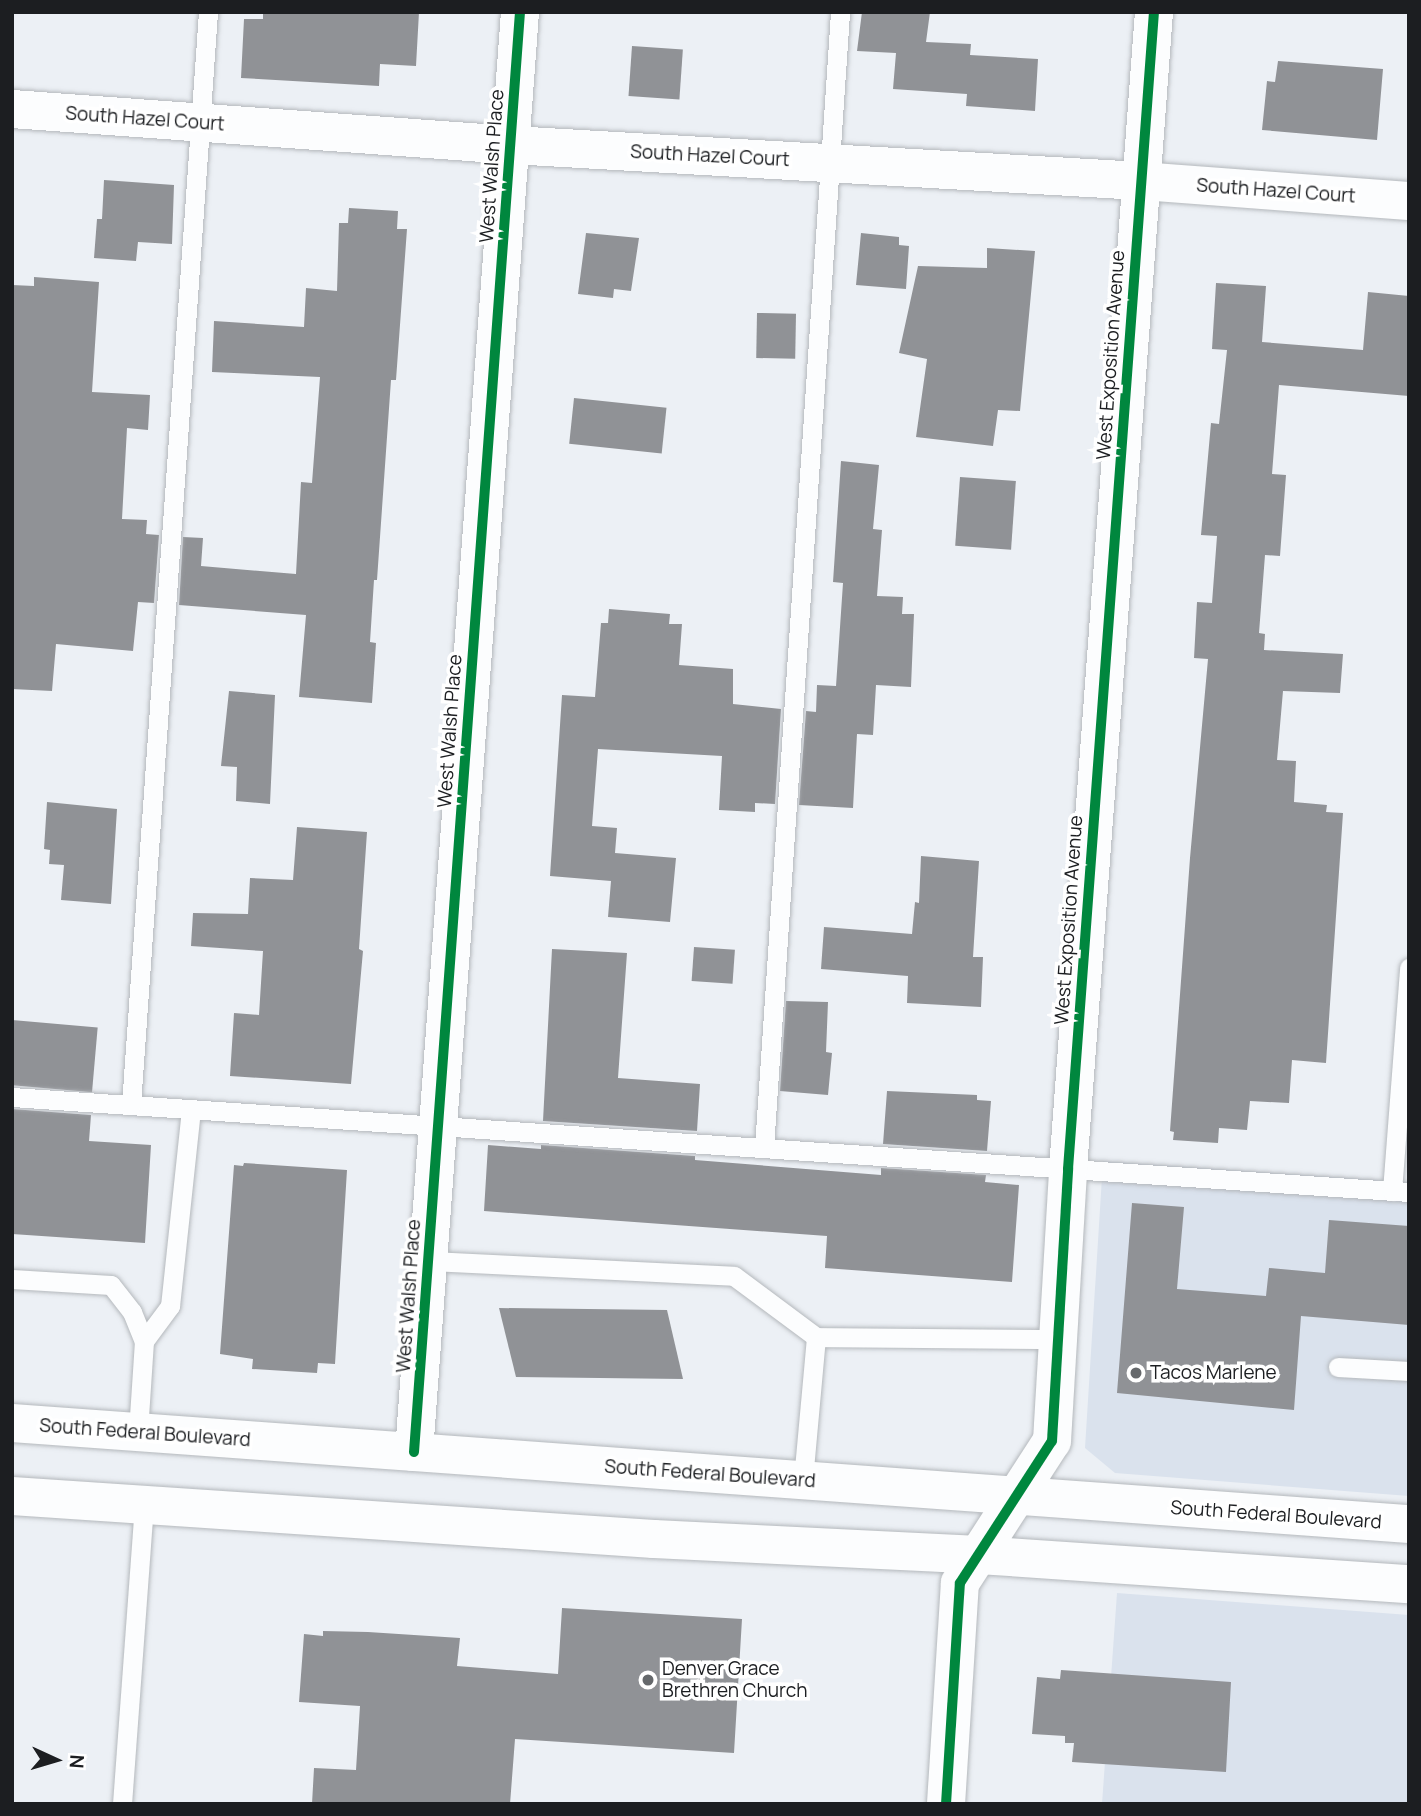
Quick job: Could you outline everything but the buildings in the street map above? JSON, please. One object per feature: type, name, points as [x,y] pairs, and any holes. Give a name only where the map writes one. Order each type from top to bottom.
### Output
[{"type":"street","name":"West Walsh Place","points":[[414,1452],[520,12]]},
{"type":"street","name":"West Exposition Avenue","points":[[946,1804],[960,1583],[1052,1441],[1068,1169],[1154,12]]},
{"type":"street","name":"South Hazel Court","points":[[12,109],[511,145],[1142,181],[1409,201]]},
{"type":"street","name":"South Federal Boulevard","points":[[12,1423],[1409,1524]]},
{"type":"street","points":[[12,1496],[654,1539],[979,1555],[1409,1584]]},
{"type":"lane","points":[[131,1105],[208,12]]},
{"type":"lane","points":[[764,1148],[840,12]]},
{"type":"lane","points":[[12,1097],[1400,1191],[1409,968]]},
{"type":"lane","points":[[144,1341],[170,1306],[191,1110]]},
{"type":"lane","points":[[430,1261],[734,1276],[816,1337],[1058,1339]]},
{"type":"lane","points":[[12,1279],[111,1285],[132,1312],[144,1341],[138,1432]]},
{"type":"lane","points":[[803,1480],[816,1337]]},
{"type":"lane","points":[[1338,1367],[1409,1371]]},
{"type":"lane","points":[[122,1804],[144,1505]]},
{"type":"shaded area","points":[[1103,1161],[1409,1182],[1409,1496],[1115,1473],[1085,1448]]},
{"type":"shaded area","points":[[1117,1593],[1409,1615],[1409,1804],[1102,1804]]},
{"type":"cycle path","points":[[414,1452],[520,12]]},
{"type":"cycle path","points":[[946,1804],[960,1583],[1052,1441],[1068,1169],[1154,12]]},
{"type":"place","name":"Tacos Marlene","points":[[1136,1373]]},
{"type":"place","name":"Denver Grace Brethren Church","points":[[648,1680]]}]
